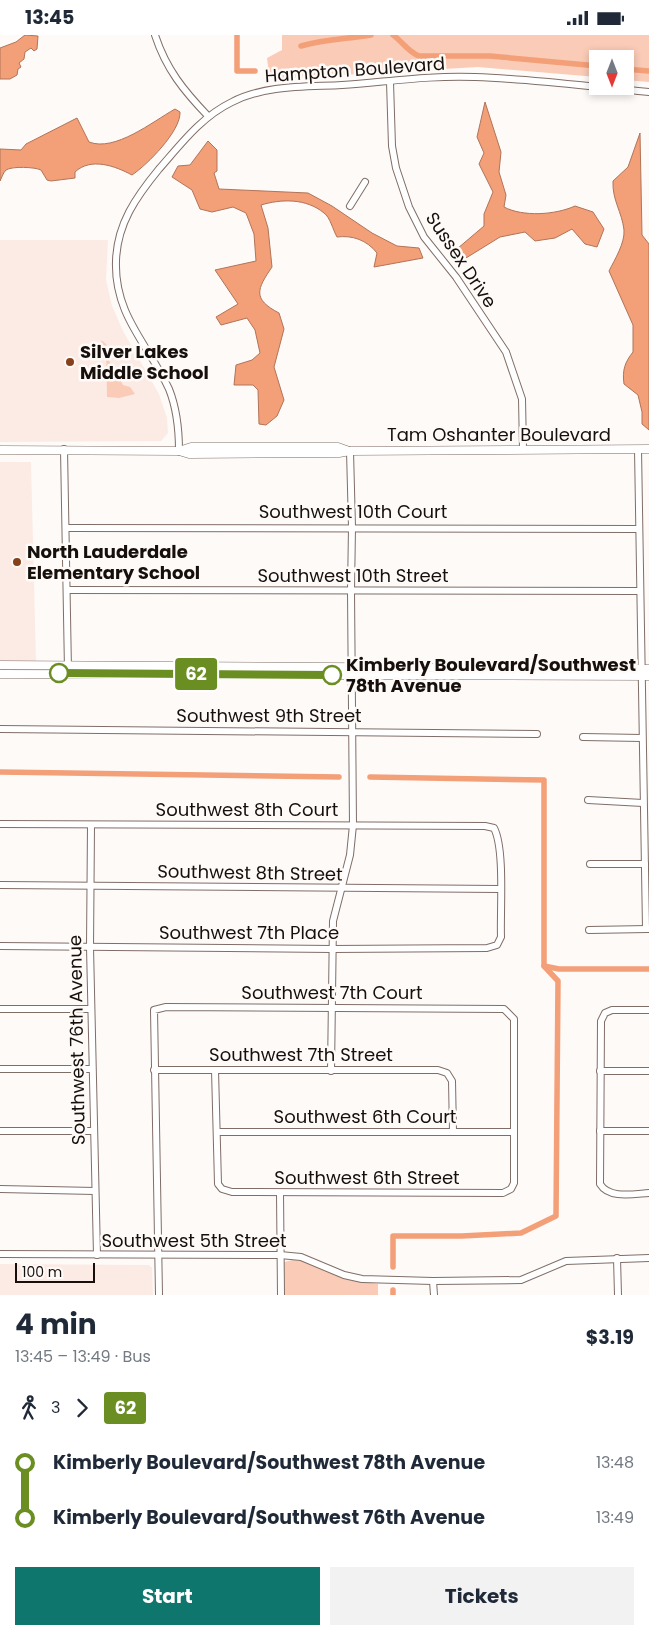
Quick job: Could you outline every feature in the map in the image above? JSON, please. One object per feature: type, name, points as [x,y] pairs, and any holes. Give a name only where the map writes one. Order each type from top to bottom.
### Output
[{"type":"street","points":[[155,35],[171,72],[186,93],[208,116]]},
{"type":"street","name":"Hampton Boulevard","points":[[179,451],[178,422],[169,390],[128,319],[120,299],[116,281],[116,253],[121,227],[138,194],[188,136],[208,116],[232,102],[261,91],[474,77],[649,92]]},
{"type":"street","name":"Sussex Drive","points":[[390,82],[392,146],[396,168],[409,207],[424,237],[456,277],[506,352],[522,399],[524,449]]},
{"type":"street","points":[[350,206],[365,182]]},
{"type":"street","points":[[64,449],[68,670]]},
{"type":"street","points":[[590,929],[647,929],[642,738],[645,673],[640,591],[638,449]]},
{"type":"street","name":"Tam Oshanter Boulevard","points":[[0,450],[179,451],[189,454],[649,449]]},
{"type":"street","points":[[331,1071],[333,921],[342,889],[353,825],[350,451]]},
{"type":"street","name":"Southwest 10th Court","points":[[66,528],[639,529]]},
{"type":"street","name":"Southwest 10th Street","points":[[66,590],[640,591]]},
{"type":"street","points":[[0,665],[68,670]]},
{"type":"street","points":[[0,672],[21,671],[28,666]]},
{"type":"street","points":[[0,672],[68,670],[645,673]]},
{"type":"street","name":"Southwest 9th Street","points":[[0,729],[537,734]]},
{"type":"street","points":[[582,737],[642,738]]},
{"type":"street","points":[[588,800],[644,803]]},
{"type":"street","name":"Southwest 8th Court","points":[[0,824],[485,826],[494,828],[497,834],[500,851],[500,889]]},
{"type":"street","name":"Southwest 76th Avenue","points":[[91,825],[90,947],[97,1255]]},
{"type":"street","points":[[590,864],[644,864]]},
{"type":"street","name":"Southwest 8th Street","points":[[0,885],[500,889]]},
{"type":"street","name":"Southwest 7th Place","points":[[0,946],[332,949],[487,948],[497,945],[501,937],[500,889]]},
{"type":"street","name":"Southwest 7th Court","points":[[154,1070],[154,1010],[166,1007],[504,1009],[514,1019],[514,1132]]},
{"type":"street","points":[[0,1009],[91,1009]]},
{"type":"street","points":[[649,1009],[612,1010],[605,1013],[601,1021],[600,1071],[600,1185],[604,1191],[611,1194],[649,1193]]},
{"type":"street","points":[[0,1069],[92,1069]]},
{"type":"street","points":[[154,1070],[159,1295]]},
{"type":"street","name":"Southwest 7th Street","points":[[154,1070],[438,1070],[447,1073],[452,1081],[453,1132]]},
{"type":"street","points":[[215,1070],[217,1132]]},
{"type":"street","points":[[600,1071],[649,1071]]},
{"type":"street","points":[[0,1131],[94,1131]]},
{"type":"street","points":[[600,1131],[649,1131]]},
{"type":"street","name":"Southwest 6th Court","points":[[217,1132],[514,1132]]},
{"type":"street","name":"Southwest 6th Street","points":[[217,1132],[218,1184],[222,1189],[232,1192],[503,1193],[511,1189],[514,1183],[514,1132]]},
{"type":"street","points":[[0,1189],[95,1191]]},
{"type":"street","points":[[280,1193],[281,1295]]},
{"type":"street","name":"Southwest 5th Street","points":[[0,1254],[280,1255],[301,1257],[344,1275],[362,1279],[434,1281],[521,1280],[566,1261],[649,1258]]},
{"type":"street","points":[[617,1258],[618,1295]]},
{"type":"street","points":[[434,1281],[434,1295]]},
{"type":"shaded area","points":[[25,35],[38,36],[37,49],[34,51],[31,48],[25,52],[24,59],[19,63],[21,67],[18,69],[17,75],[10,79],[0,79],[0,48],[16,42]]},
{"type":"shaded area","points":[[282,35],[649,35],[649,82],[634,81],[634,50],[589,50],[589,76],[478,67],[274,79],[269,74],[267,58],[282,50]]},
{"type":"shaded area","points":[[485,102],[501,152],[499,172],[506,195],[504,207],[520,212],[539,214],[575,206],[593,212],[604,229],[597,247],[585,244],[572,229],[555,238],[535,241],[525,232],[500,237],[466,258],[451,254],[484,226],[484,214],[493,192],[479,164],[484,153],[477,137]]},
{"type":"shaded area","points":[[175,109],[180,112],[179,120],[169,138],[146,164],[132,175],[111,166],[96,164],[81,167],[75,172],[75,178],[51,181],[47,180],[41,170],[18,167],[6,170],[0,181],[0,149],[21,150],[26,144],[77,118],[89,142],[99,144],[110,143],[145,128]]},
{"type":"shaded area","points":[[640,133],[642,235],[649,244],[649,430],[642,424],[642,412],[638,395],[624,384],[623,374],[628,359],[633,352],[633,325],[609,271],[619,251],[624,235],[623,224],[614,194],[613,181],[628,167]]},
{"type":"shaded area","points":[[208,141],[217,150],[217,171],[214,173],[219,189],[308,193],[332,206],[372,233],[397,246],[419,248],[423,258],[374,267],[377,253],[373,248],[359,239],[337,237],[328,217],[317,208],[293,201],[261,205],[268,228],[272,267],[263,281],[260,293],[264,303],[279,313],[284,329],[274,367],[284,400],[277,416],[266,425],[259,424],[258,390],[253,385],[234,385],[236,365],[252,360],[260,353],[255,330],[247,318],[221,325],[216,317],[238,304],[215,270],[256,261],[254,234],[246,213],[233,207],[212,212],[200,209],[192,190],[172,177],[178,166],[190,165]]},
{"type":"shaded area","name":"Silver Lakes Middle School","points":[[0,240],[108,240],[106,280],[112,306],[123,331],[159,394],[167,418],[168,433],[161,441],[0,442]]},
{"type":"shaded area","points":[[101,340],[106,344],[112,358],[108,359],[123,385],[130,387],[135,394],[119,398],[107,397],[106,347],[102,344]]},
{"type":"shaded area","name":"North Lauderdale Elementary School","points":[[0,462],[31,462],[36,661],[0,661]]},
{"type":"shaded area","points":[[293,1260],[315,1262],[350,1280],[378,1284],[378,1295],[285,1295],[284,1262]]},
{"type":"shaded area","points":[[0,1264],[149,1265],[152,1268],[153,1295],[0,1295]]},
{"type":"waterway","points":[[237,35],[237,71],[255,71]]},
{"type":"waterway","points":[[301,46],[327,40],[371,35]]},
{"type":"waterway","points":[[393,35],[411,52],[419,56],[490,56],[589,65]]},
{"type":"waterway","points":[[634,70],[649,71]]},
{"type":"waterway","points":[[0,772],[339,777]]},
{"type":"waterway","points":[[370,777],[544,780],[544,966],[558,981],[556,1216],[521,1233],[462,1236],[393,1236],[393,1267]]},
{"type":"waterway","points":[[544,966],[559,969],[649,969]]},
{"type":"waterway","points":[[393,1290],[393,1295]]},
{"type":"bus line","name":"62","points":[[59,673],[332,675]]},
{"type":"place","name":"Silver Lakes Middle School","points":[[70,362]]},
{"type":"place","name":"North Lauderdale Elementary School","points":[[17,562]]},
{"type":"place","name":"Kimberly Boulevard/Southwest 78th Avenue","points":[[332,675]]}]
